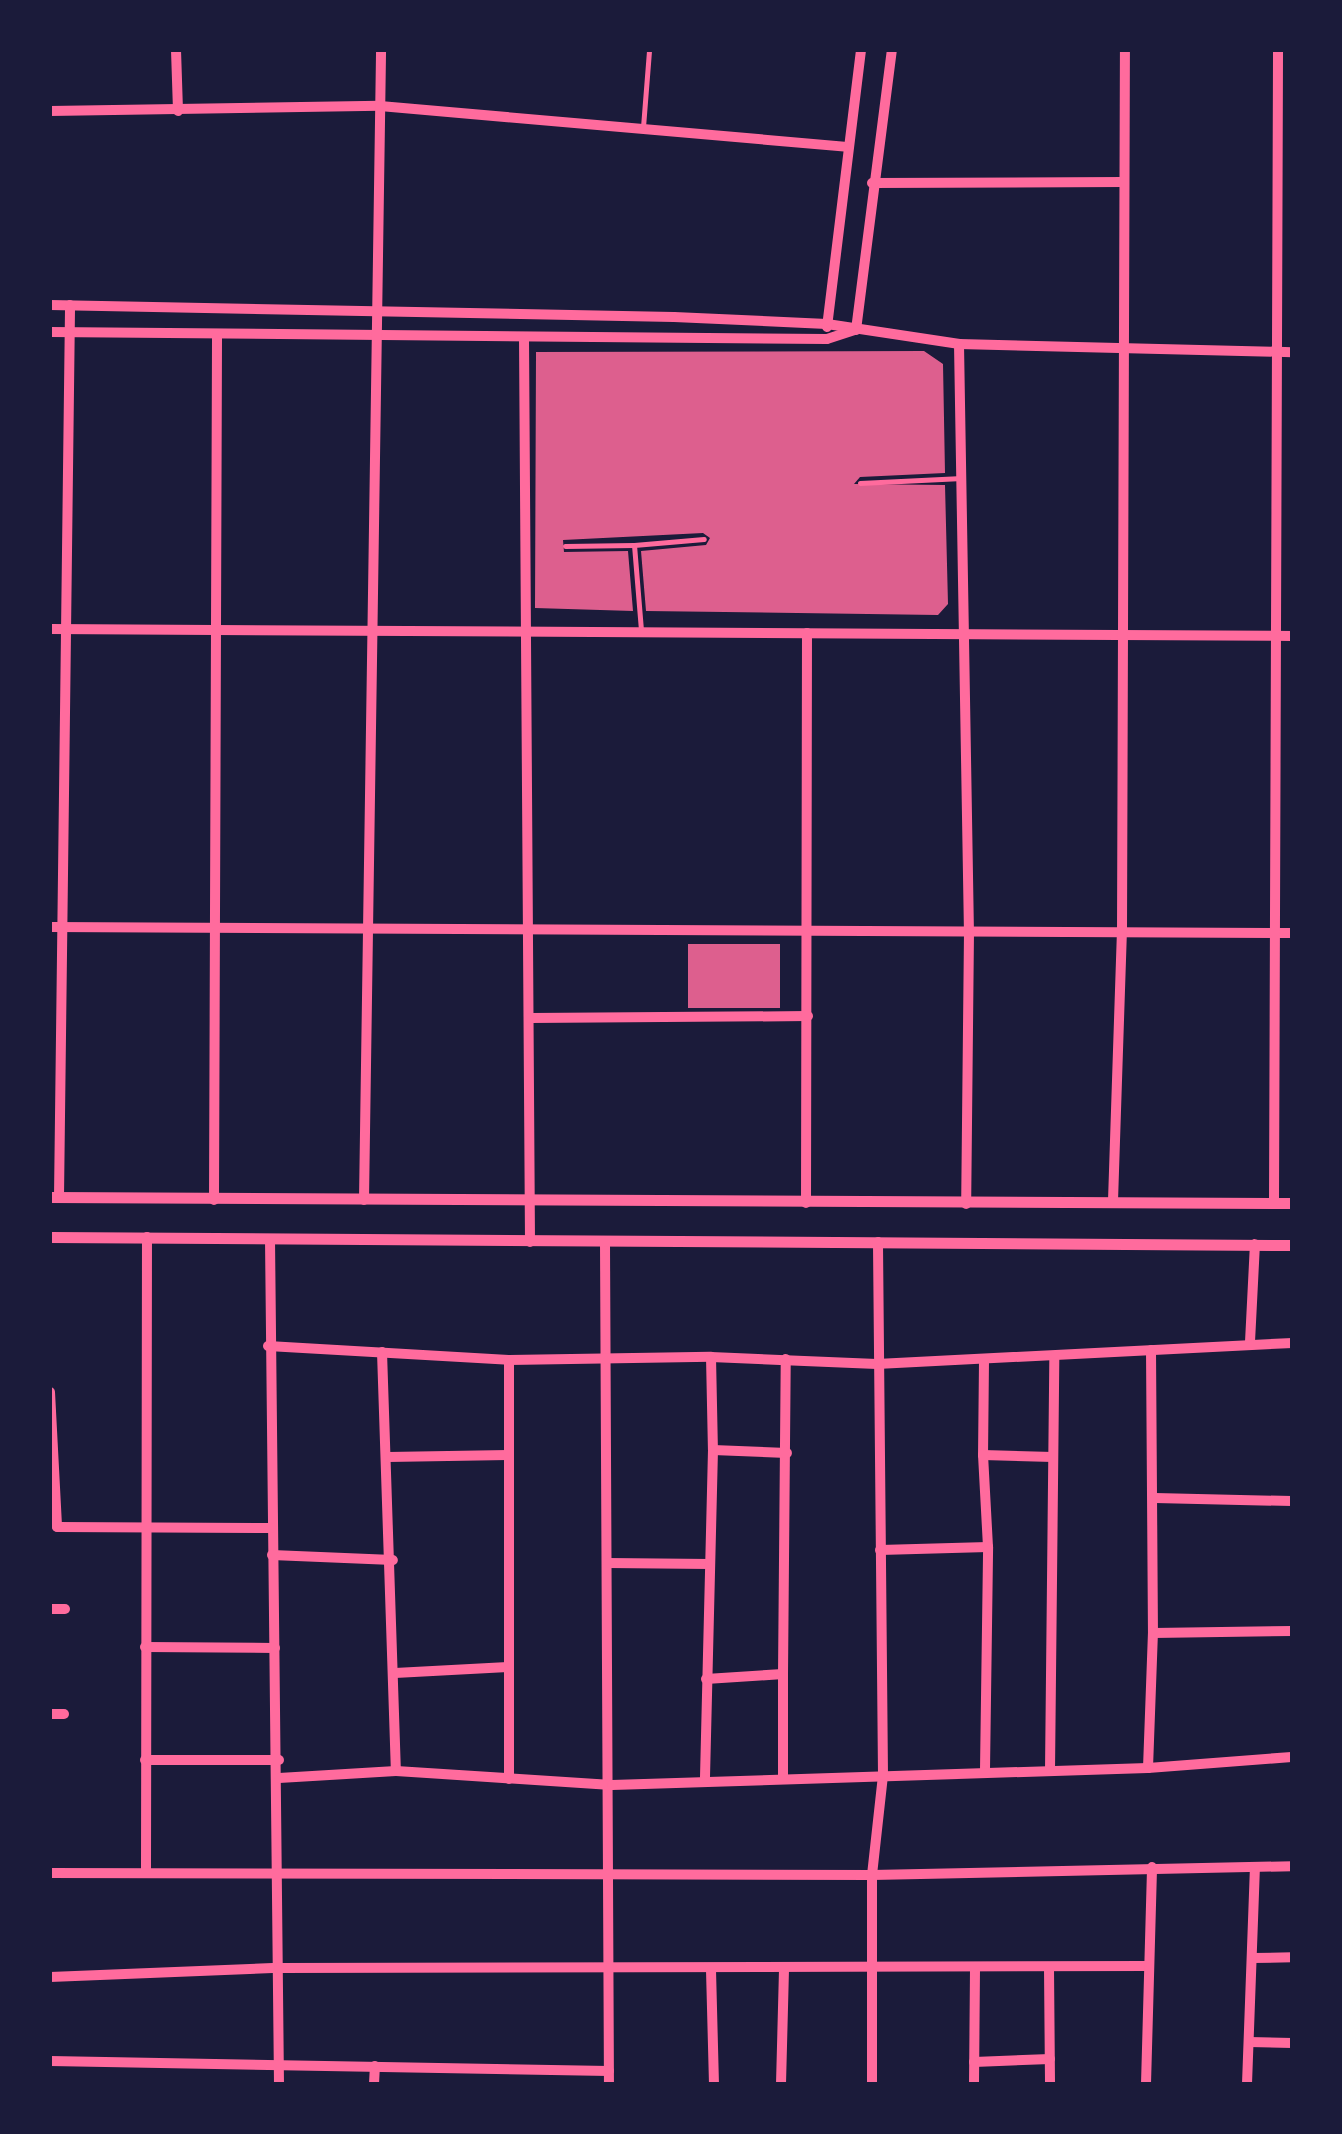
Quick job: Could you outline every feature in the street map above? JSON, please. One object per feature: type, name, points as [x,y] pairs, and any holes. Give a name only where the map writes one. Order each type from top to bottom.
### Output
[{"type":"street","points":[[176,50],[178,110]]},
{"type":"street","points":[[364,1200],[371,928],[374,311],[381,50]]},
{"type":"street","points":[[828,339],[844,147],[861,50]]},
{"type":"street","points":[[856,330],[892,50]]},
{"type":"street","points":[[1113,1201],[1122,932],[1125,50]]},
{"type":"street","points":[[1274,1202],[1278,50]]},
{"type":"street","points":[[50,111],[380,106],[844,147]]},
{"type":"street","points":[[872,183],[1124,182]]},
{"type":"street","points":[[50,305],[827,324],[959,344],[1292,352]]},
{"type":"street","points":[[70,305],[65,927],[55,1198],[806,1204],[1292,1202]]},
{"type":"street","points":[[50,332],[828,339],[856,330]]},
{"type":"street","points":[[214,1200],[217,335]]},
{"type":"street","points":[[524,337],[522,632],[530,1242]]},
{"type":"street","points":[[959,344],[969,932],[966,1204]]},
{"type":"street","points":[[50,629],[1292,636]]},
{"type":"street","points":[[806,1204],[807,634]]},
{"type":"street","points":[[50,927],[1292,934]]},
{"type":"street","points":[[530,1018],[808,1016]]},
{"type":"street","points":[[50,1236],[1292,1245]]},
{"type":"street","points":[[146,1237],[146,1871]]},
{"type":"street","points":[[270,1239],[271,1528],[280,1778],[278,2084]]},
{"type":"street","points":[[872,2084],[872,1875],[883,1775],[878,1242]]},
{"type":"street","points":[[605,1243],[612,1784],[609,2084]]},
{"type":"street","points":[[1250,1342],[1255,1244]]},
{"type":"street","points":[[268,1346],[509,1360],[712,1357],[877,1364],[1292,1342]]},
{"type":"street","points":[[1148,1768],[1153,1633],[1152,1350]]},
{"type":"street","points":[[382,1352],[393,1560],[396,1771]]},
{"type":"street","points":[[705,1778],[712,1357]]},
{"type":"street","points":[[1050,1771],[1054,1357]]},
{"type":"street","points":[[782,1777],[786,1359]]},
{"type":"street","points":[[508,1779],[509,1360]]},
{"type":"street","points":[[984,1360],[983,1455],[988,1547],[985,1770]]},
{"type":"street","points":[[50,1392],[57,1526],[271,1528]]},
{"type":"street","points":[[713,1450],[787,1453]]},
{"type":"street","points":[[388,1456],[508,1455]]},
{"type":"street","points":[[983,1455],[1053,1457]]},
{"type":"street","points":[[1154,1498],[1292,1502]]},
{"type":"street","points":[[880,1550],[988,1547]]},
{"type":"street","points":[[272,1555],[393,1560]]},
{"type":"street","points":[[608,1564],[710,1564]]},
{"type":"street","points":[[50,1609],[65,1609]]},
{"type":"street","points":[[1153,1633],[1292,1631]]},
{"type":"street","points":[[145,1648],[276,1648]]},
{"type":"street","points":[[395,1673],[508,1668]]},
{"type":"street","points":[[706,1679],[783,1674]]},
{"type":"street","points":[[50,1714],[64,1714]]},
{"type":"street","points":[[280,1778],[396,1771],[612,1784],[705,1778],[1148,1768],[1292,1756]]},
{"type":"street","points":[[146,1760],[279,1760]]},
{"type":"street","points":[[50,1873],[279,1869],[872,1875],[1292,1866]]},
{"type":"street","points":[[1146,2084],[1152,1867]]},
{"type":"street","points":[[1247,2084],[1255,1867]]},
{"type":"street","points":[[1253,1958],[1292,1957]]},
{"type":"street","points":[[50,1978],[279,1968],[873,1970],[1148,1966]]},
{"type":"street","points":[[1048,1968],[1050,2084]]},
{"type":"street","points":[[974,2084],[975,1969]]},
{"type":"street","points":[[711,1970],[714,2084]]},
{"type":"street","points":[[781,2084],[784,1970]]},
{"type":"street","points":[[1249,2042],[1292,2043]]},
{"type":"street","points":[[974,2062],[1050,2059]]},
{"type":"street","points":[[50,2060],[279,2068],[610,2071]]},
{"type":"street","points":[[374,2084],[375,2066]]},
{"type":"street","points":[[502,2068],[502,2084]]},
{"type":"lane","points":[[642,131],[649,50]]},
{"type":"lane","points":[[860,483],[964,478]]},
{"type":"lane","points":[[565,546],[634,546],[704,538]]},
{"type":"lane","points":[[634,546],[641,630]]},
{"type":"building","points":[[924,351],[943,364],[945,473],[860,477],[854,484],[945,485],[948,604],[938,615],[646,611],[641,551],[706,545],[710,538],[703,533],[563,540],[564,552],[628,551],[633,611],[535,608],[536,352]]},
{"type":"building","points":[[688,944],[780,944],[780,1008],[688,1008]]}]
